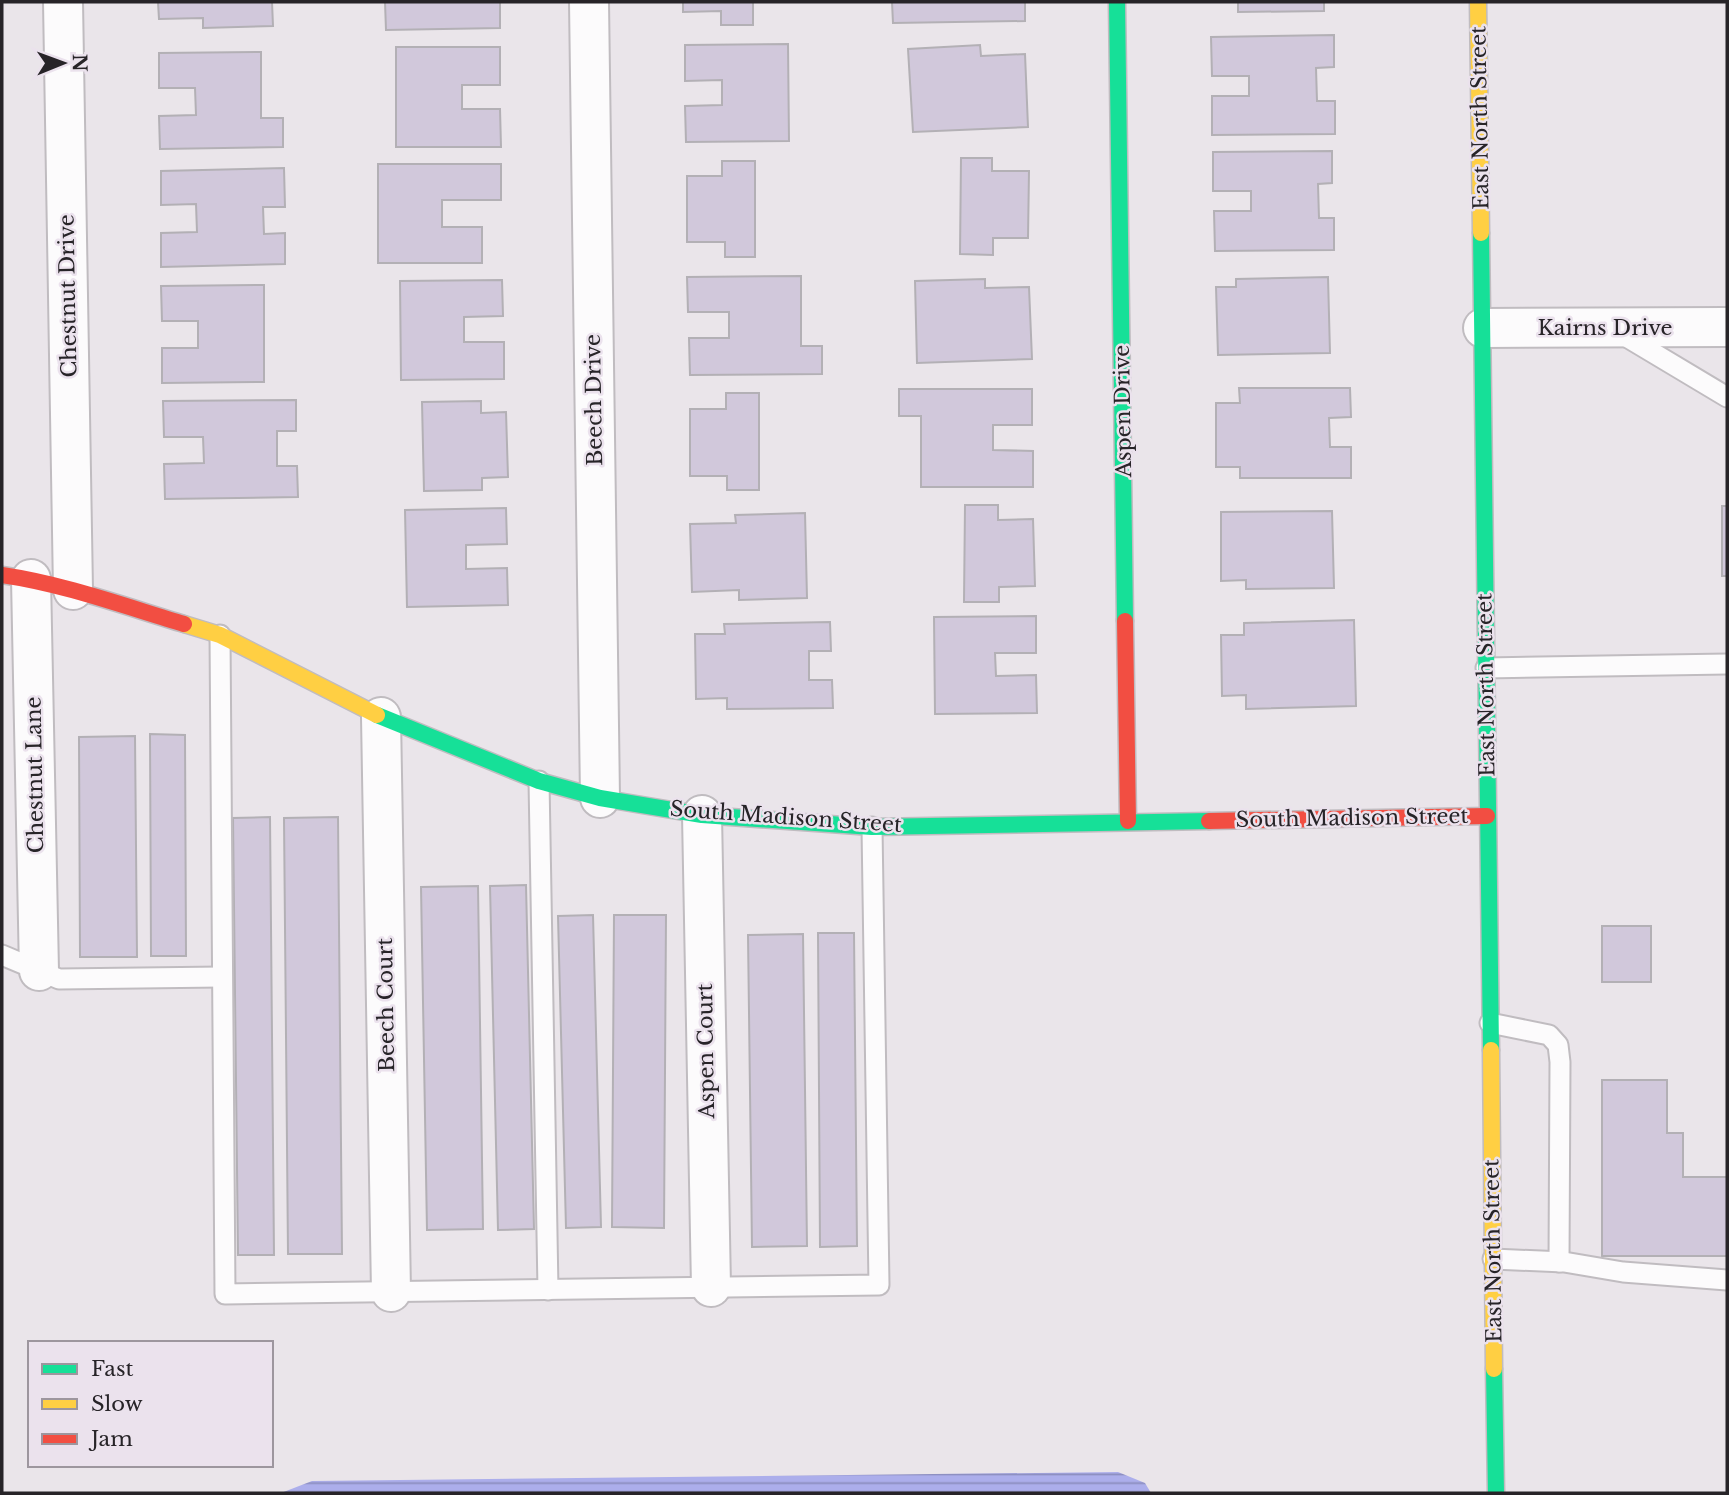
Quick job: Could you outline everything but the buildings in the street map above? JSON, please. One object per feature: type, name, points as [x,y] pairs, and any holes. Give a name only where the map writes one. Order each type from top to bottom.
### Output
[{"type":"street","name":"Chestnut Drive","points":[[63,2],[73,590]]},
{"type":"street","name":"Beech Drive","points":[[589,2],[600,798]]},
{"type":"street","name":"Aspen Drive","points":[[1117,2],[1128,821]]},
{"type":"street","name":"East North Street","points":[[1478,2],[1496,1493]]},
{"type":"street","name":"Kairns Drive","points":[[1483,328],[1727,327]]},
{"type":"street","name":"South Madison Street","points":[[16,577],[73,590],[220,635],[381,717],[539,781],[600,798],[702,815],[872,827],[1487,816]]},
{"type":"street","name":"Chestnut Lane","points":[[16,577],[39,971]]},
{"type":"street","name":"Beech Court","points":[[381,717],[391,1292]]},
{"type":"street","name":"Aspen Court","points":[[702,815],[710,1287]]},
{"type":"lane","points":[[1610,328],[1727,397]]},
{"type":"lane","points":[[220,635],[225,1294],[879,1285],[872,827]]},
{"type":"lane","points":[[1486,668],[1727,664]]},
{"type":"lane","points":[[539,781],[548,1290]]},
{"type":"lane","points":[[2,955],[59,979],[221,977]]},
{"type":"lane","points":[[1490,1023],[1549,1035],[1558,1045],[1559,1262]]},
{"type":"lane","points":[[1493,1259],[1559,1262],[1623,1272],[1727,1280]]},
{"type":"water","points":[[1118,1472],[1145,1483],[1151,1493],[281,1493],[312,1481]]},
{"type":"traffic: fast","points":[[1117,2],[1125,621]]},
{"type":"traffic: fast","points":[[1481,233],[1491,1050]]},
{"type":"traffic: fast","points":[[377,715],[539,781],[600,798],[702,815],[872,827],[1209,821]]},
{"type":"traffic: fast","points":[[1494,1369],[1496,1493]]},
{"type":"traffic: slow","points":[[1478,2],[1481,233]]},
{"type":"traffic: slow","points":[[184,624],[220,635],[377,715]]},
{"type":"traffic: slow","points":[[1491,1050],[1494,1369]]},
{"type":"traffic: jam","points":[[2,575],[71,590],[184,624]]},
{"type":"traffic: jam","points":[[1125,621],[1128,821]]},
{"type":"traffic: jam","points":[[1209,821],[1487,816]]}]
